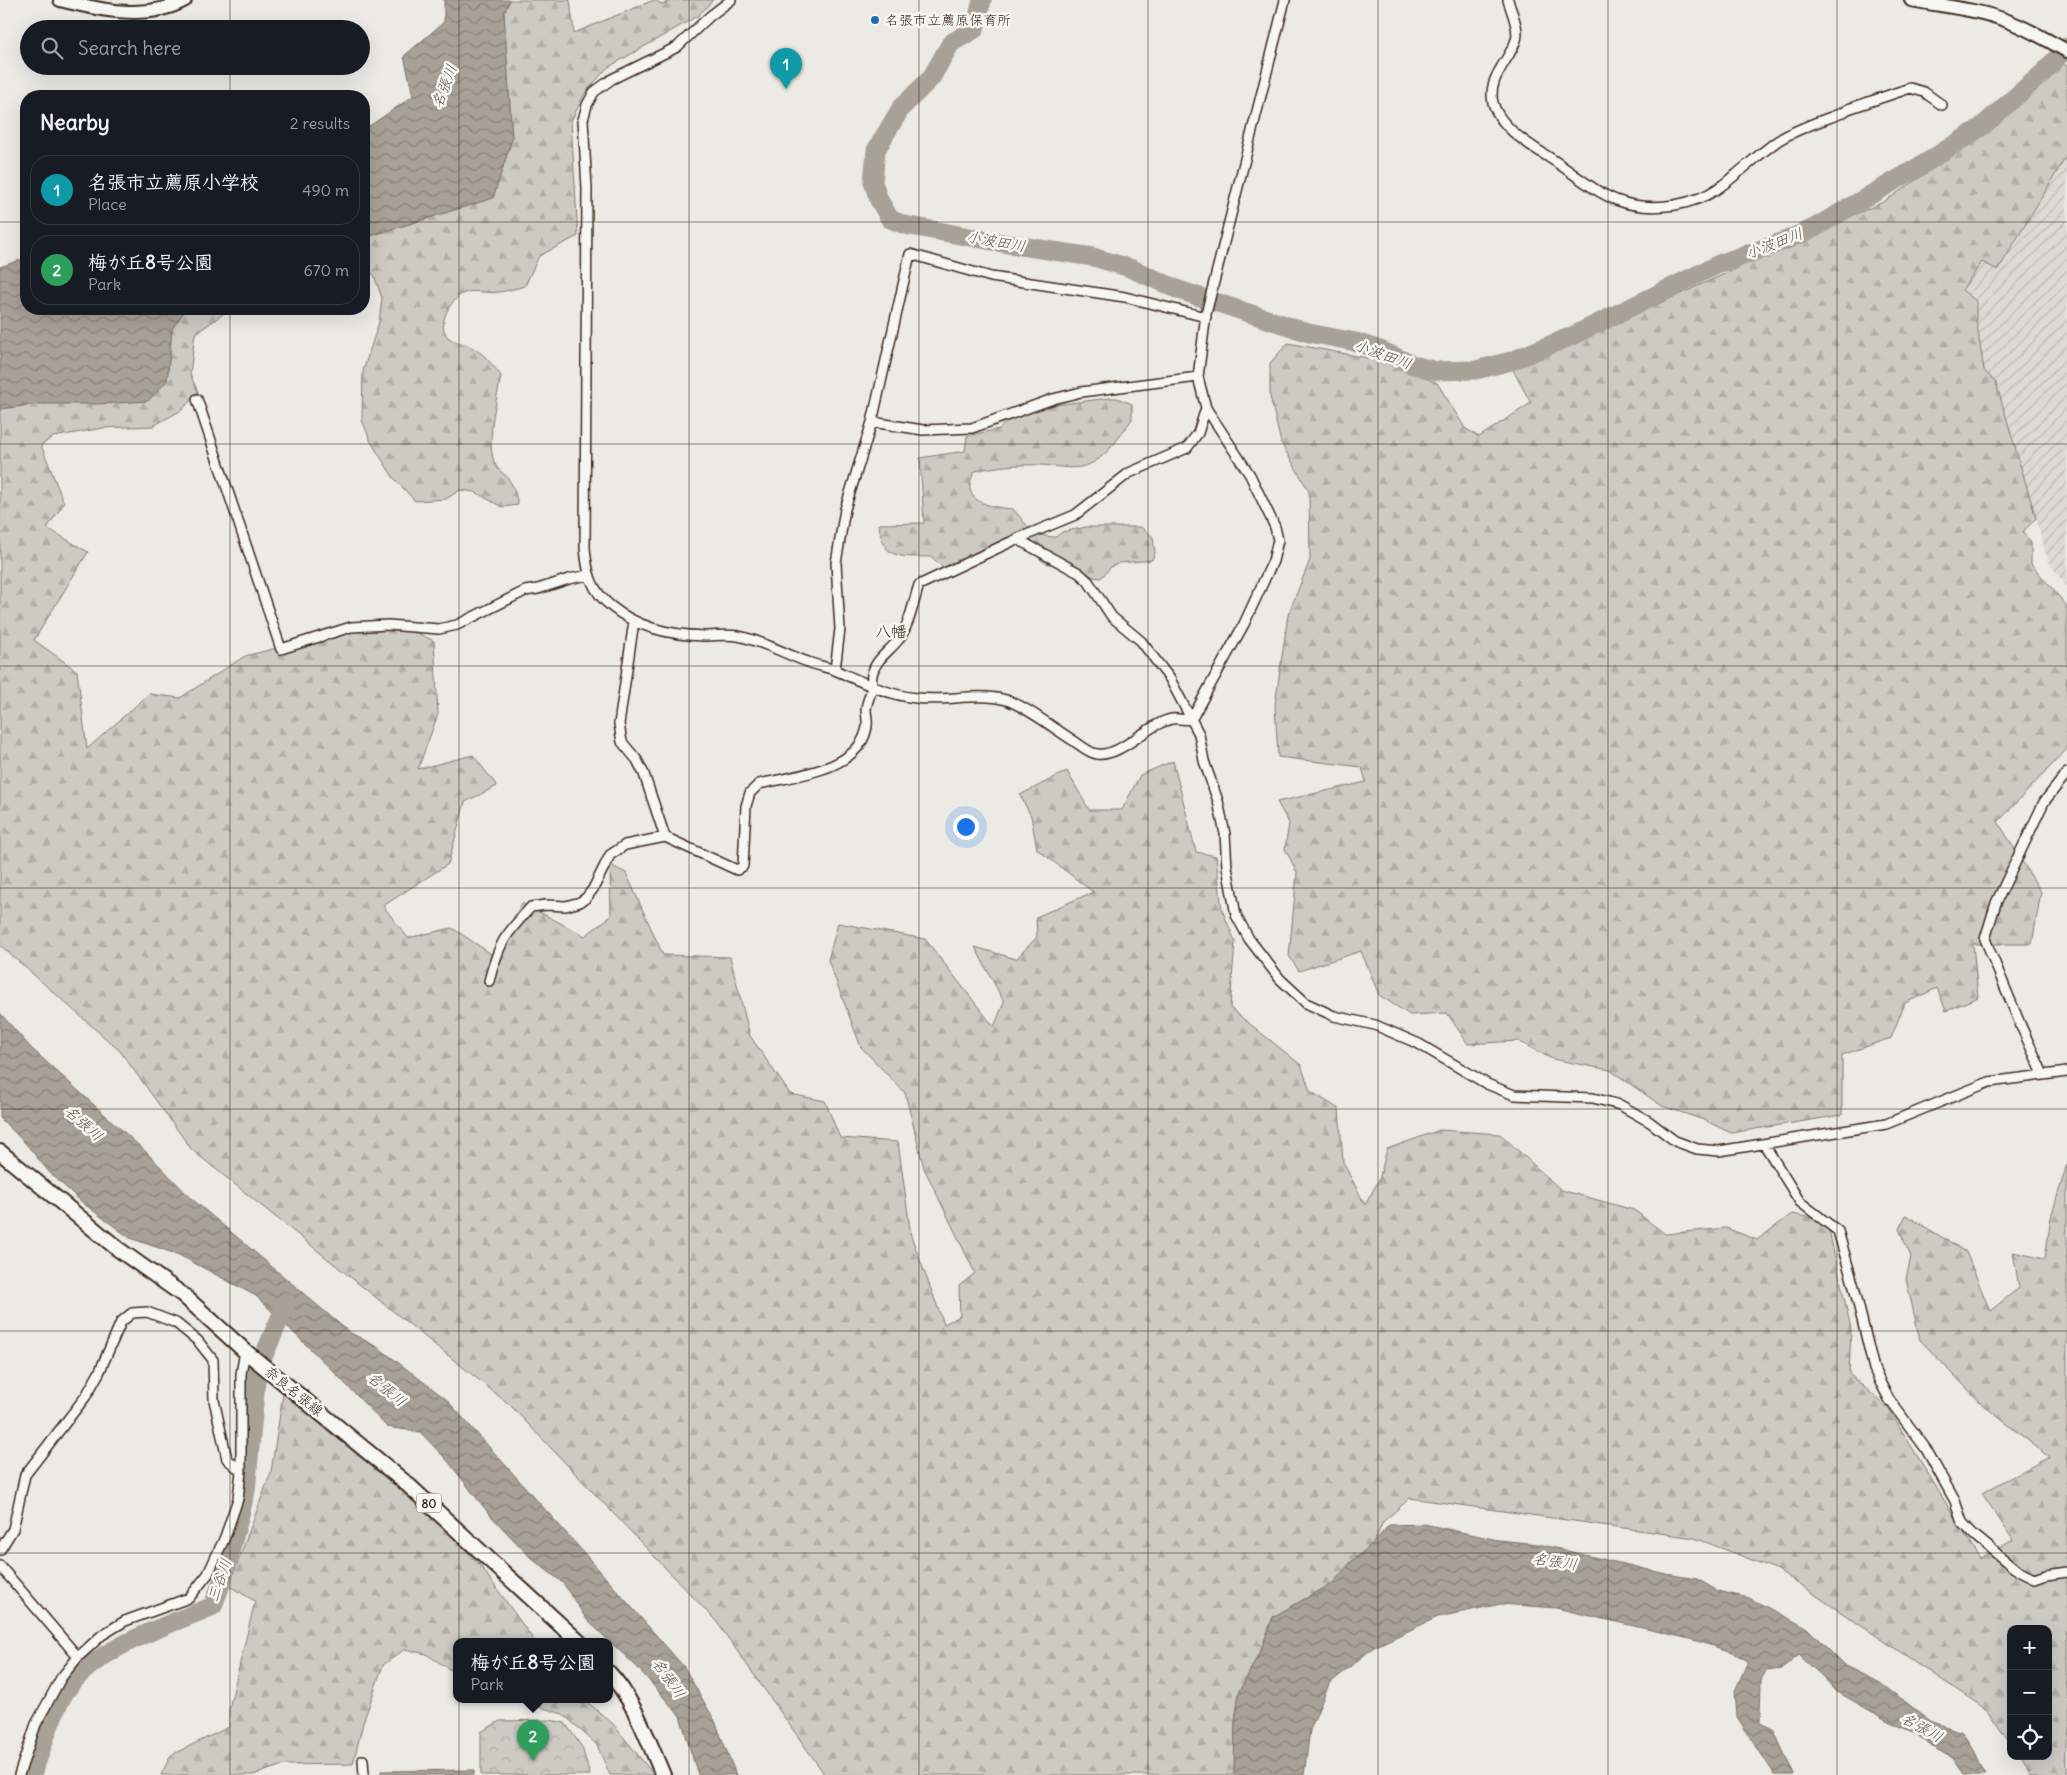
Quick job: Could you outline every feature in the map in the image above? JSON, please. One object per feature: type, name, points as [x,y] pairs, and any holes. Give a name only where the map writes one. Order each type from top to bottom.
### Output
[{"type":"main road","points":[[60,0],[144,12],[176,5],[185,0]]},
{"type":"main road","points":[[1911,0],[1986,14],[2026,28],[2067,51]]},
{"type":"main road","name":"奈良名張線","points":[[0,1152],[118,1249],[183,1295],[249,1354],[426,1500],[574,1638]]},
{"type":"main road","points":[[613,1677],[637,1717],[663,1775]]},
{"type":"street","points":[[731,0],[710,16],[677,47],[601,86],[590,98],[585,111],[582,129],[588,188],[585,548],[588,575],[592,584],[611,607],[634,621],[671,634],[737,636],[835,670],[872,687],[916,698],[966,697],[1006,700],[1036,716],[1096,754],[1107,753],[1126,744],[1147,730],[1172,719],[1191,720]]},
{"type":"street","points":[[1191,720],[1244,624],[1273,561],[1278,540],[1275,527],[1250,475],[1206,408],[1198,377],[1206,316],[1285,0]]},
{"type":"street","points":[[1508,0],[1517,34],[1516,41],[1501,66],[1494,83],[1493,102],[1498,112],[1518,136],[1608,197],[1631,206],[1656,207],[1701,199],[1745,169],[1765,151],[1792,133],[1848,109],[1901,91],[1916,88],[1942,105]]},
{"type":"street","points":[[835,670],[840,629],[836,564],[845,509],[872,422],[910,254],[992,276],[1125,297],[1206,316]]},
{"type":"street","points":[[872,422],[923,430],[972,428],[1053,398],[1081,392],[1198,377]]},
{"type":"street","points":[[197,399],[281,649],[351,627],[388,625],[439,629],[457,625],[525,591],[588,575]]},
{"type":"street","points":[[489,981],[496,953],[506,934],[531,907],[546,905],[566,906],[580,902],[593,890],[610,855],[625,845],[665,836],[738,870],[743,866],[745,858],[746,806],[750,793],[759,784],[836,765],[850,756],[860,745],[866,734],[868,722],[866,710],[872,687],[872,674],[880,658],[899,639],[908,623],[919,585],[1017,539],[1075,515],[1129,473],[1186,448],[1198,433],[1206,408]]},
{"type":"street","points":[[1017,539],[1079,573],[1088,581],[1112,617],[1141,641],[1170,679],[1199,734],[1204,761],[1218,801],[1225,834],[1227,867],[1236,915],[1249,939],[1280,979],[1306,1003],[1334,1016],[1375,1025],[1419,1044],[1486,1084],[1514,1095],[1593,1098],[1620,1105],[1650,1122],[1674,1141],[1697,1149],[1719,1151],[1824,1132],[1886,1124],[1989,1082],[2067,1072]]},
{"type":"street","points":[[634,621],[619,724],[622,742],[637,760],[644,774],[665,836]]},
{"type":"street","points":[[2043,1074],[1985,939],[1996,903],[2044,802],[2067,772]]},
{"type":"street","points":[[1764,1144],[1800,1202],[1838,1231],[1874,1369],[1889,1399],[1926,1449],[1955,1501],[1962,1522],[1974,1535],[2011,1565],[2034,1580],[2046,1575],[2067,1572]]},
{"type":"street","points":[[0,1550],[12,1529],[25,1475],[86,1396],[99,1373],[120,1322],[132,1313],[147,1312],[176,1323],[198,1341],[213,1360],[214,1400],[228,1459],[241,1471]]},
{"type":"street","points":[[19,1775],[36,1724],[61,1678],[78,1657],[102,1635],[125,1622],[189,1598],[208,1574],[225,1536],[238,1499],[241,1471],[241,1374],[249,1354]]},
{"type":"street","points":[[0,1566],[78,1657]]},
{"type":"street","points":[[363,1760],[364,1775]]},
{"type":"shaded area","points":[[2067,155],[2067,587],[2048,561],[1996,383],[1984,370],[1976,319],[1976,301],[1962,290],[1982,262],[1998,270]]},
{"type":"green space","points":[[510,0],[570,0],[574,33],[654,0],[662,4],[673,0],[713,0],[699,15],[607,68],[585,93],[571,121],[578,236],[539,256],[525,286],[499,292],[472,291],[464,293],[454,301],[446,313],[443,327],[449,338],[477,350],[501,376],[492,422],[491,446],[496,466],[511,484],[518,505],[502,507],[475,492],[460,490],[446,499],[415,501],[393,477],[371,442],[362,420],[363,371],[379,322],[382,298],[374,275],[370,273],[370,236],[493,198],[512,139],[504,13]]},
{"type":"green space","points":[[2061,63],[2067,66],[2067,155],[1998,270],[1982,262],[1962,290],[1976,301],[1976,319],[1984,370],[1996,383],[2036,518],[2023,532],[2031,542],[2031,564],[2067,606],[2067,749],[1998,822],[2041,892],[2032,944],[1973,944],[1978,997],[1946,1011],[1937,988],[1905,1003],[1891,1038],[1842,1055],[1842,1115],[1731,1133],[1704,1120],[1662,1106],[1610,1070],[1552,1059],[1518,1041],[1468,1044],[1447,1013],[1410,1015],[1379,995],[1361,951],[1299,971],[1289,956],[1297,872],[1285,849],[1289,823],[1277,802],[1366,782],[1362,767],[1278,757],[1275,705],[1288,615],[1310,560],[1309,491],[1281,443],[1270,396],[1270,363],[1288,343],[1389,362],[1437,383],[1465,428],[1479,437],[1531,403],[1513,370],[1885,201],[1998,125]]},
{"type":"green space","points":[[182,315],[222,315],[195,334],[190,374],[198,392],[182,410],[153,426],[103,428],[53,437],[41,445],[64,503],[47,528],[88,552],[34,640],[77,671],[87,749],[149,694],[180,698],[245,656],[390,620],[434,641],[438,714],[418,769],[473,755],[497,786],[465,802],[448,864],[383,906],[408,938],[452,928],[493,955],[522,903],[585,936],[611,916],[610,865],[626,873],[663,955],[730,957],[750,1036],[790,1094],[825,1101],[840,1138],[898,1142],[911,1236],[944,1324],[960,1316],[959,1286],[975,1273],[924,1168],[905,1093],[861,1047],[828,960],[838,923],[925,939],[994,1027],[1004,1002],[975,947],[1016,959],[1037,937],[1036,917],[1093,892],[1037,849],[1031,816],[1020,795],[1067,771],[1089,810],[1122,810],[1140,775],[1173,761],[1196,852],[1216,856],[1222,910],[1235,941],[1230,1008],[1301,1065],[1310,1091],[1339,1109],[1343,1162],[1365,1205],[1379,1180],[1387,1149],[1440,1130],[1500,1134],[1561,1190],[1634,1210],[1665,1234],[1726,1228],[1757,1240],[1792,1214],[1827,1221],[1851,1329],[1849,1374],[1888,1408],[1980,1559],[2013,1540],[1982,1493],[2049,1457],[1983,1405],[1920,1340],[1906,1279],[1911,1257],[1899,1229],[1906,1215],[1966,1252],[1990,1311],[2019,1288],[2013,1252],[2045,1259],[2051,1217],[2067,1164],[2067,1775],[2030,1775],[2021,1760],[2052,1760],[2052,1625],[2007,1625],[2007,1739],[1987,1710],[1778,1570],[1695,1538],[1410,1498],[1383,1522],[1374,1542],[1351,1562],[1333,1583],[1273,1617],[1262,1647],[1239,1693],[1235,1721],[1234,1775],[825,1775],[716,1621],[510,1405],[192,1150],[120,1051],[0,945],[0,409],[167,381],[172,329]]},
{"type":"green space","points":[[1117,398],[1132,404],[1132,419],[1110,448],[1094,462],[1075,468],[1024,465],[975,471],[970,490],[979,501],[995,507],[1013,509],[1027,526],[1041,535],[1056,537],[1062,532],[1086,527],[1141,527],[1153,537],[1155,553],[1152,560],[1120,563],[1112,566],[1101,578],[1093,577],[1072,564],[1048,564],[1041,560],[1026,541],[944,569],[932,557],[902,556],[889,551],[884,545],[879,524],[924,523],[920,458],[965,451],[967,436],[999,429],[1015,415],[1039,407]]},
{"type":"green space","points":[[283,1394],[387,1479],[419,1502],[480,1565],[532,1638],[453,1638],[453,1671],[426,1654],[405,1649],[383,1665],[363,1723],[353,1764],[283,1765],[253,1775],[161,1775],[171,1755],[229,1727],[229,1709],[255,1601],[229,1586],[271,1472]]},
{"type":"green space","points":[[526,1703],[588,1703],[613,1724],[654,1775],[610,1775],[597,1745],[563,1714]]},
{"type":"green space","points":[[550,1720],[565,1723],[582,1747],[590,1775],[481,1775],[481,1732],[500,1721]]},
{"type":"water","name":"名張川","points":[[444,0],[510,0],[504,13],[512,139],[493,198],[370,236],[370,125],[413,96],[404,56],[444,22]]},
{"type":"water","points":[[20,260],[20,315],[182,315],[172,329],[167,381],[148,401],[99,404],[39,404],[0,409],[0,267]]},
{"type":"water","name":"名張川","points":[[0,1013],[31,1048],[145,1151],[192,1199],[349,1332],[379,1348],[446,1399],[684,1667],[715,1721],[736,1775],[698,1775],[680,1716],[638,1668],[613,1644],[613,1638],[606,1638],[587,1620],[563,1583],[532,1559],[490,1515],[447,1460],[420,1432],[387,1427],[256,1296],[179,1255],[130,1238],[84,1204],[50,1173],[26,1144],[0,1118]]},
{"type":"water","name":"名張川","points":[[1424,1524],[1498,1540],[1538,1544],[1666,1574],[1697,1579],[1718,1591],[1749,1598],[1807,1628],[1845,1666],[1880,1683],[1932,1722],[1962,1732],[1976,1754],[1985,1775],[1963,1775],[1950,1757],[1931,1746],[1915,1733],[1888,1721],[1836,1691],[1799,1655],[1782,1669],[1766,1671],[1761,1680],[1760,1723],[1773,1729],[1794,1775],[1775,1775],[1737,1717],[1735,1691],[1748,1661],[1732,1652],[1690,1639],[1556,1608],[1501,1604],[1438,1617],[1374,1647],[1329,1684],[1310,1730],[1304,1775],[1234,1775],[1235,1721],[1239,1693],[1262,1647],[1273,1617],[1333,1583],[1351,1562],[1374,1542],[1389,1525]]},
{"type":"water","points":[[474,1770],[474,1775],[381,1775],[381,1771]]},
{"type":"waterway","name":"小波田川","points":[[982,0],[975,29],[951,43],[931,78],[901,108],[876,150],[873,182],[879,200],[890,219],[905,225],[1093,257],[1130,268],[1179,290],[1309,333],[1356,342],[1380,350],[1413,365],[1437,371],[1476,370],[1511,361],[1572,336],[1719,264],[1787,240],[1814,228],[1927,162],[1980,128],[2044,72],[2067,47]]},
{"type":"waterway","name":"三谷川","points":[[32,1775],[57,1706],[74,1680],[90,1665],[130,1641],[213,1606],[223,1579],[246,1491],[257,1371],[287,1302]]},
{"type":"place","name":"名張市立薦原保育所","points":[[875,20]]},
{"type":"place","name":"名張市立薦原小学校","points":[[786,89]]},
{"type":"place","name":"梅が丘8号公園","points":[[533,1761]]},
{"type":"district","name":"八幡","points":[[891,631]]}]
